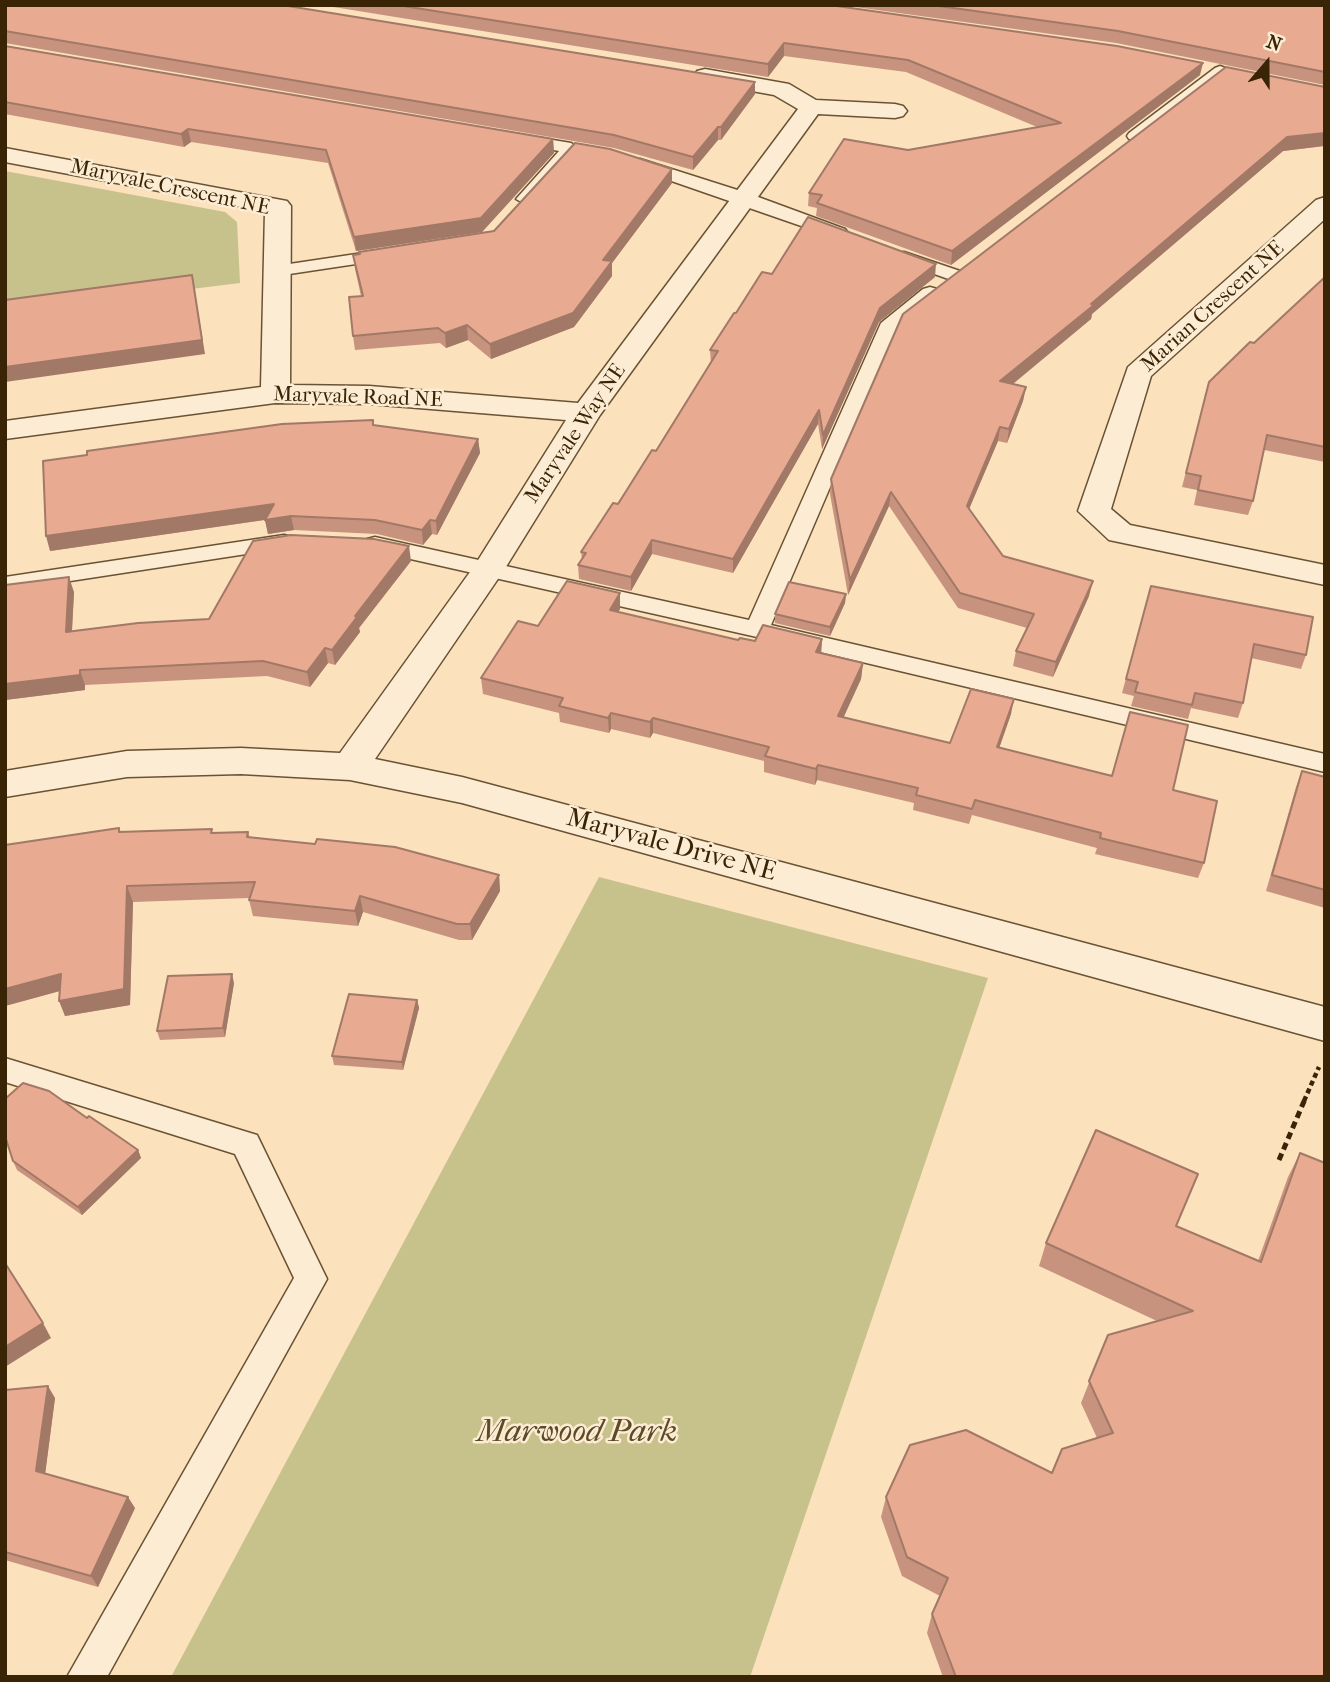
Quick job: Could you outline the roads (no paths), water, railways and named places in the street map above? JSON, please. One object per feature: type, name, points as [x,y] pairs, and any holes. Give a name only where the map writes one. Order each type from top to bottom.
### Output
[{"type":"street","points":[[685,73],[781,89],[811,107],[895,111]]},
{"type":"street","name":"Maryvale Way NE","points":[[350,767],[488,570],[586,413],[811,107]]},
{"type":"street","name":"Maryvale Crescent NE","points":[[5,155],[278,206],[275,394]]},
{"type":"street","name":"Marian Crescent NE","points":[[1325,205],[1139,373],[1094,511],[1120,533],[1325,575]]},
{"type":"street","name":"Maryvale Road NE","points":[[5,430],[275,394],[369,395],[586,413]]},
{"type":"street","name":"Maryvale Drive NE","points":[[5,784],[127,764],[241,761],[350,767],[462,790],[1325,1024]]},
{"type":"lane","points":[[1120,148],[1226,73],[1194,66]]},
{"type":"lane","points":[[502,136],[592,152]]},
{"type":"lane","points":[[516,208],[570,148]]},
{"type":"lane","points":[[626,160],[744,198],[852,238]]},
{"type":"lane","points":[[276,271],[410,251]]},
{"type":"lane","points":[[757,629],[891,323],[959,271],[890,252]]},
{"type":"lane","points":[[5,584],[293,540],[307,541]]},
{"type":"lane","points":[[349,543],[377,544],[757,629],[1325,763]]},
{"type":"lane","points":[[5,1070],[246,1144],[311,1279],[86,1677]]},
{"type":"park label","name":"Marwood Park","points":[[577,1433]]}]
